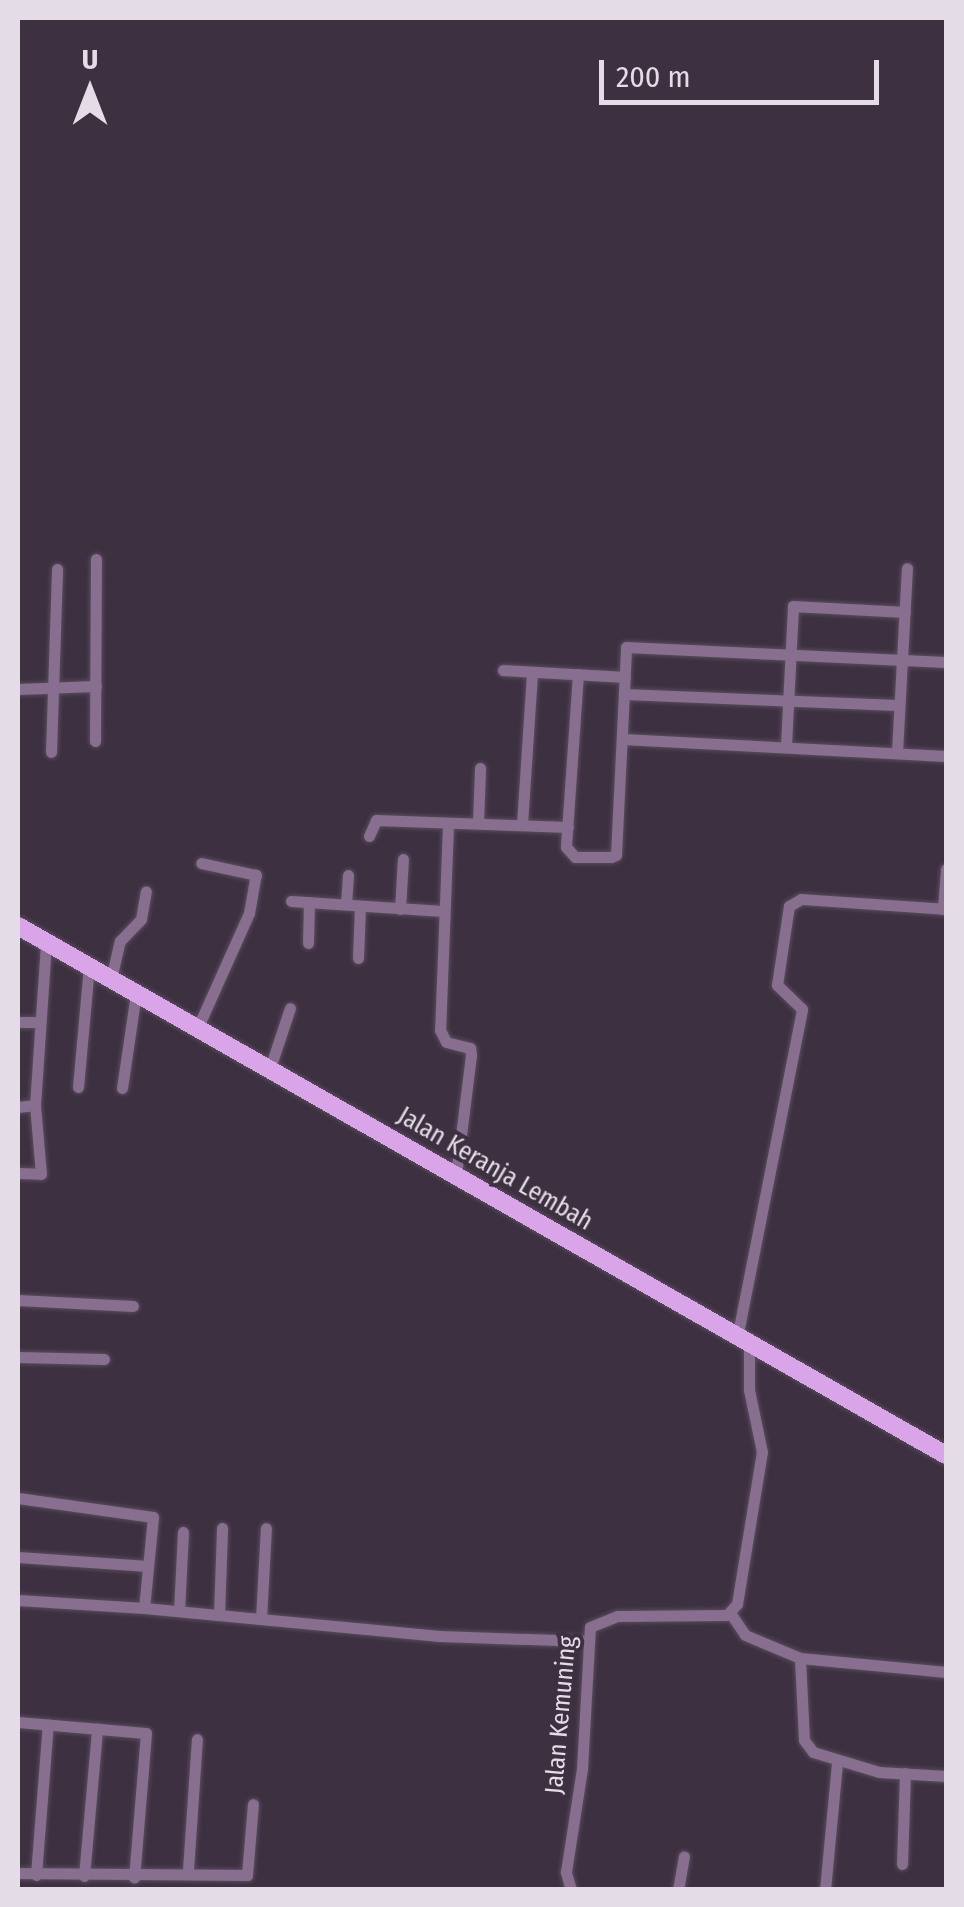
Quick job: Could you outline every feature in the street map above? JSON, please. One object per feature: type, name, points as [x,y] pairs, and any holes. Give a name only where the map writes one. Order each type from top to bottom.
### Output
[{"type":"main road","name":"Jalan Keranja Lembah","points":[[18,926],[946,1455]]},
{"type":"street","points":[[95,741],[96,559]]},
{"type":"street","points":[[897,752],[907,568]]},
{"type":"street","points":[[51,752],[57,569]]},
{"type":"street","points":[[786,745],[793,606],[905,612]]},
{"type":"street","points":[[578,674],[568,827],[572,855],[616,855],[626,646],[946,662]]},
{"type":"street","points":[[503,670],[625,677]]},
{"type":"street","points":[[522,824],[532,672]]},
{"type":"street","points":[[18,689],[96,686]]},
{"type":"street","points":[[624,694],[897,705]]},
{"type":"street","points":[[623,740],[786,745],[946,756]]},
{"type":"street","points":[[478,823],[480,768]]},
{"type":"street","points":[[370,836],[376,820],[448,826],[478,823],[568,827]]},
{"type":"street","points":[[448,826],[440,1030],[446,1042],[470,1048],[471,1055],[456,1175]]},
{"type":"street","points":[[400,909],[403,859]]},
{"type":"street","points":[[198,1027],[248,913],[256,875],[201,863]]},
{"type":"street","points":[[946,868],[945,909],[801,899],[789,906],[777,985],[802,1009],[743,1341],[761,1468],[730,1614],[744,1635],[800,1658],[946,1672]]},
{"type":"street","points":[[346,904],[348,876]]},
{"type":"street","points":[[110,979],[120,941],[139,924],[146,891]]},
{"type":"street","points":[[290,900],[443,910]]},
{"type":"street","points":[[308,942],[309,902]]},
{"type":"street","points":[[358,958],[360,906]]},
{"type":"street","points":[[18,1173],[41,1174],[34,1064],[46,943]]},
{"type":"street","points":[[78,1087],[89,967]]},
{"type":"street","points":[[122,1088],[136,993]]},
{"type":"street","points":[[270,1068],[290,1008]]},
{"type":"street","points":[[18,1022],[36,1022]]},
{"type":"street","points":[[18,1065],[34,1064]]},
{"type":"street","points":[[18,1107],[35,1105]]},
{"type":"street","points":[[18,1300],[133,1306]]},
{"type":"street","points":[[18,1358],[104,1360]]},
{"type":"street","points":[[18,1498],[154,1516],[144,1608]]},
{"type":"street","points":[[219,1615],[222,1528]]},
{"type":"street","points":[[261,1619],[266,1528]]},
{"type":"street","points":[[179,1611],[182,1532]]},
{"type":"street","points":[[18,1556],[148,1566]]},
{"type":"street","points":[[18,1600],[440,1636],[586,1641]]},
{"type":"street","name":"Jalan Kemuning","points":[[570,1890],[566,1872],[582,1769],[586,1641],[592,1623],[602,1617],[730,1614]]},
{"type":"street","points":[[800,1658],[804,1740],[837,1763],[946,1776]]},
{"type":"street","points":[[18,1722],[146,1732],[134,1878]]},
{"type":"street","points":[[22,1890],[48,1724]]},
{"type":"street","points":[[84,1876],[97,1729]]},
{"type":"street","points":[[188,1870],[197,1739]]},
{"type":"street","points":[[826,1890],[837,1763]]},
{"type":"street","points":[[902,1864],[905,1773]]},
{"type":"street","points":[[26,1874],[134,1878],[188,1870],[247,1875],[253,1804]]},
{"type":"street","points":[[678,1890],[684,1857]]}]
